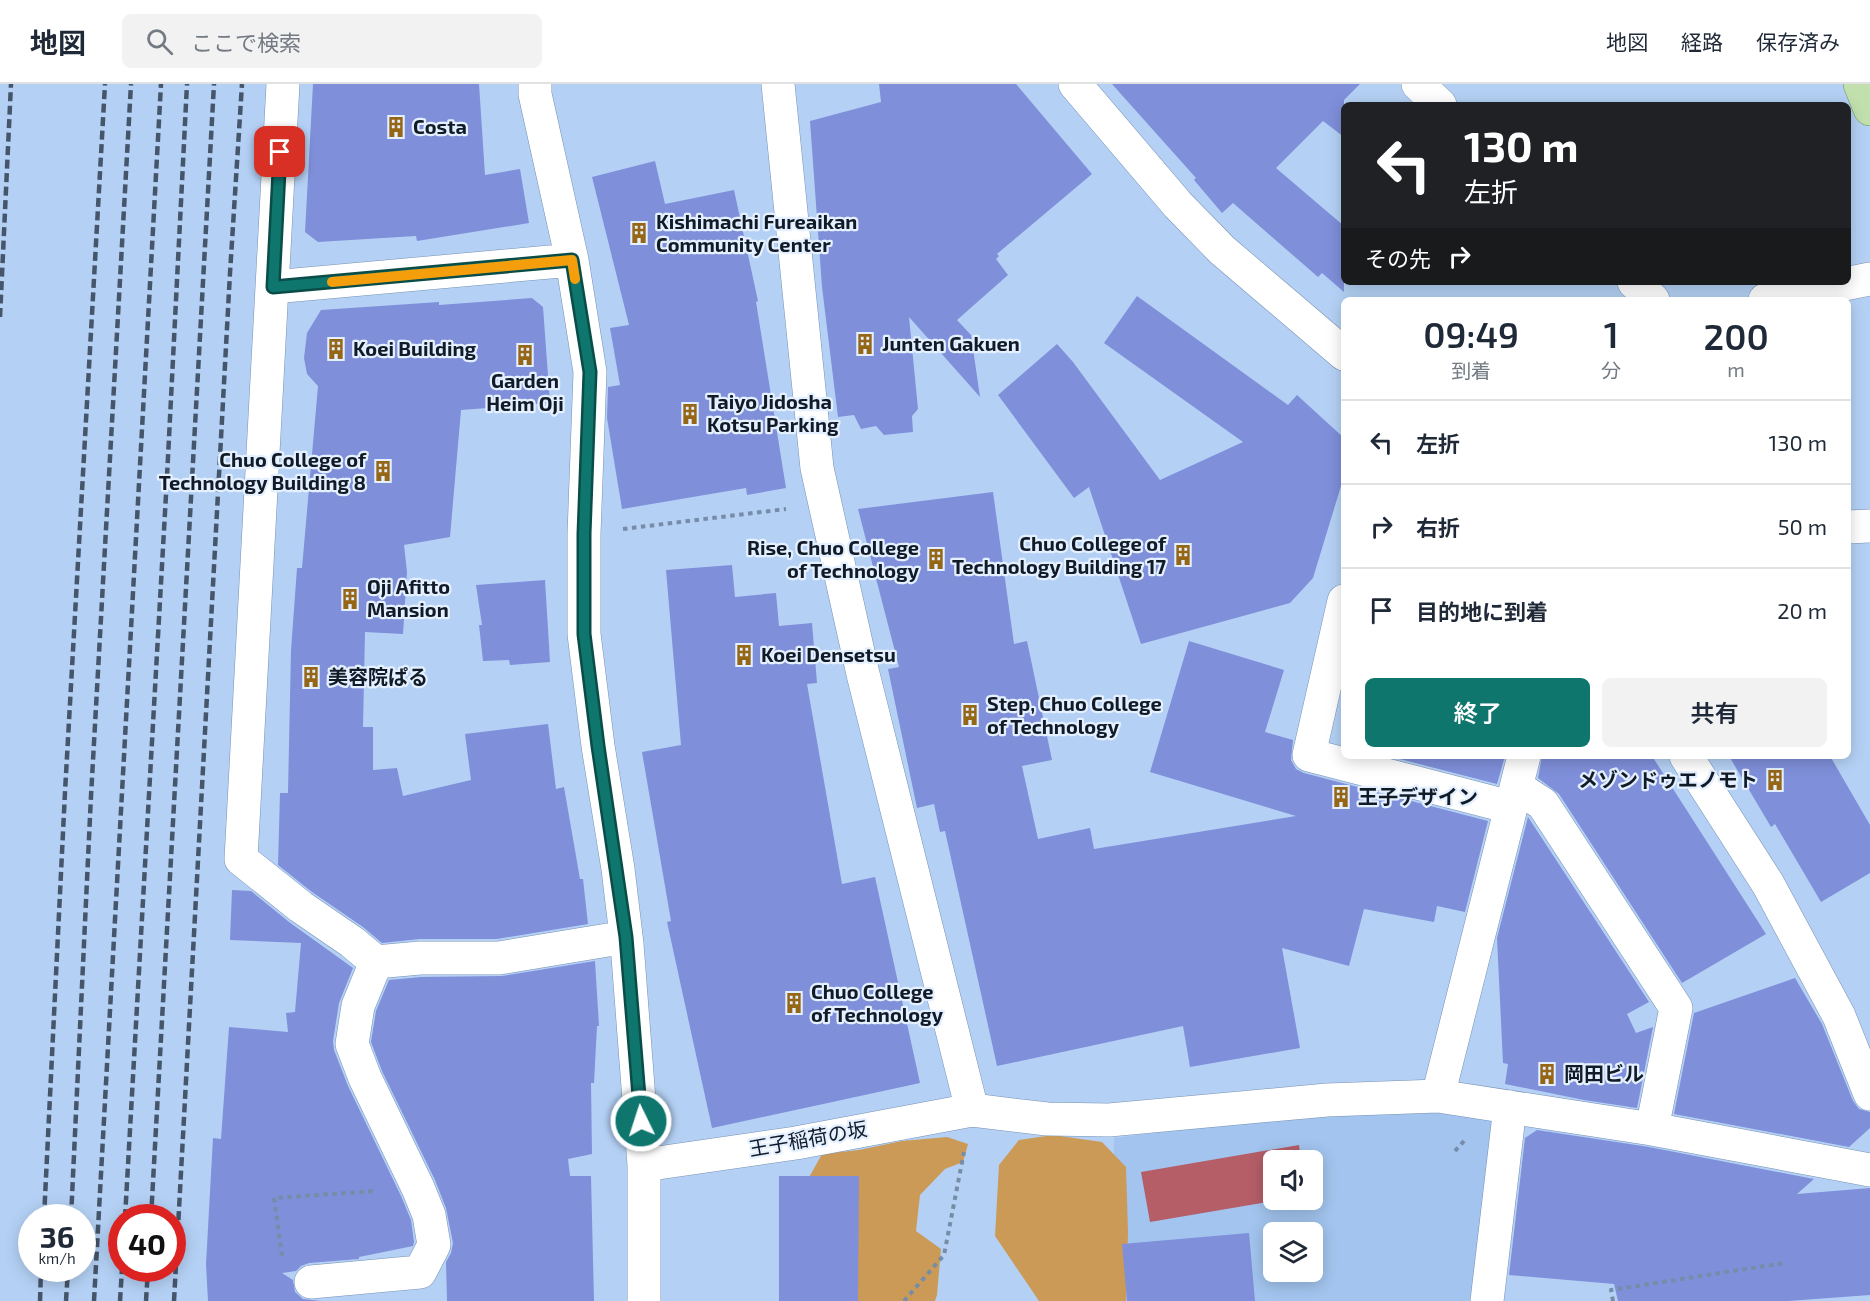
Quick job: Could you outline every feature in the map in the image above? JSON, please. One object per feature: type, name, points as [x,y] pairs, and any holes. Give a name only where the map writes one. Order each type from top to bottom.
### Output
[{"type":"main road","points":[[1860,84],[1870,109]]},
{"type":"street","points":[[283,84],[241,859],[376,962],[420,958],[500,958],[626,937]]},
{"type":"street","points":[[535,84],[535,94],[572,260],[590,372],[584,534],[584,634],[626,937],[644,1165],[644,1301]]},
{"type":"street","points":[[778,84],[818,468],[863,674],[972,1110]]},
{"type":"street","points":[[1076,84],[1178,205],[1222,250],[1341,351]]},
{"type":"street","points":[[1418,84],[1437,102]]},
{"type":"street","points":[[273,287],[572,260]]},
{"type":"street","points":[[1851,283],[1870,279]]},
{"type":"street","points":[[1637,285],[1650,297]]},
{"type":"street","points":[[1780,297],[1840,285]]},
{"type":"street","points":[[1851,527],[1870,526]]},
{"type":"street","points":[[1341,614],[1309,755],[1543,804],[1676,1008],[1652,1129]]},
{"type":"street","points":[[1437,1096],[1523,759]]},
{"type":"street","points":[[1688,759],[1768,884],[1839,1016],[1870,1095]]},
{"type":"street","points":[[311,1282],[420,1272],[434,1245],[429,1215],[418,1188],[352,1044],[358,1006],[376,962]]},
{"type":"street","name":"王子稲荷の坂","points":[[644,1165],[796,1143],[972,1110],[1047,1119],[1109,1120],[1327,1100],[1437,1096],[1652,1129],[1870,1170]]},
{"type":"street","points":[[1486,1301],[1510,1107]]},
{"type":"path","points":[[584,534],[825,504]]},
{"type":"path","points":[[904,1301],[945,1255],[972,1110]]},
{"type":"path","points":[[283,1267],[274,1198],[418,1188]]},
{"type":"path","points":[[1613,1301],[1611,1290],[1784,1263]]},
{"type":"shaded area","points":[[1478,1109],[1499,1127],[1479,1301],[1112,1301],[1114,1138],[1314,1113]]},
{"type":"shaded area","points":[[1053,1135],[1102,1142],[1126,1167],[1128,1233],[1126,1301],[1039,1301],[995,1236],[999,1165],[1019,1140]]},
{"type":"shaded area","points":[[947,1137],[968,1144],[963,1162],[945,1169],[920,1195],[916,1231],[941,1249],[935,1301],[836,1301],[807,1181],[822,1154],[859,1150],[902,1141]]},
{"type":"shaded area","points":[[1299,1145],[1300,1150],[1270,1150]]},
{"type":"shaded area","points":[[1263,1151],[1263,1203],[1150,1222],[1141,1172]]},
{"type":"building","name":"Costa","points":[[313,84],[479,84],[485,175],[520,169],[529,223],[417,241],[416,236],[318,242],[305,232]]},
{"type":"building","points":[[879,84],[1016,84],[1092,174],[997,254],[999,256],[996,259],[1008,275],[957,320],[971,335],[980,397],[909,317],[918,409],[912,416],[913,432],[884,435],[876,426],[861,429],[854,415],[838,417],[822,287],[810,121],[881,102]]},
{"type":"building","points":[[1112,84],[1360,84],[1344,102],[1341,102],[1341,135],[1323,121],[1276,168],[1341,223],[1341,285],[1344,285],[1344,292],[1322,273],[1318,277],[1233,203],[1222,213],[1194,180],[1196,178]]},
{"type":"building","points":[[655,161],[665,204],[734,190],[758,301],[756,302],[786,488],[747,495],[746,488],[622,509],[607,418],[608,387],[620,385],[610,328],[629,325],[592,177]]},
{"type":"building","points":[[1137,296],[1288,405],[1297,395],[1341,435],[1341,486],[1313,578],[1290,603],[1141,644],[1089,487],[1074,498],[998,395],[1057,344],[1073,362],[1160,480],[1243,442],[1104,343]]},
{"type":"building","points":[[532,298],[543,307],[550,403],[461,410],[450,537],[404,545],[407,572],[403,634],[365,632],[363,727],[373,727],[373,770],[397,768],[403,796],[471,780],[465,734],[548,724],[556,789],[564,787],[580,879],[583,879],[588,924],[497,939],[420,939],[382,943],[278,865],[280,793],[288,793],[291,650],[297,568],[302,568],[318,386],[307,374],[304,358],[307,333],[321,310]]},
{"type":"building","points":[[993,492],[1014,644],[1027,641],[1052,760],[1022,766],[1038,839],[1090,828],[1094,849],[1296,816],[1150,772],[1189,641],[1284,670],[1265,732],[1293,740],[1291,760],[1296,769],[1488,821],[1465,912],[1437,906],[1434,922],[1364,909],[1349,966],[1282,948],[1300,1048],[1190,1067],[1183,1026],[997,1066],[945,831],[940,832],[934,804],[917,808],[888,669],[899,667],[858,509]]},
{"type":"building","points":[[732,565],[735,597],[776,593],[779,626],[812,623],[817,683],[807,684],[842,884],[875,877],[920,1083],[712,1128],[667,922],[671,921],[642,752],[681,745],[666,570]]},
{"type":"building","points":[[545,580],[550,662],[510,665],[509,660],[483,661],[479,625],[482,625],[476,585]]},
{"type":"building","points":[[1400,759],[1504,759],[1497,784]]},
{"type":"building","points":[[1541,759],[1654,759],[1766,934],[1682,983],[1559,794],[1538,778]]},
{"type":"building","points":[[1731,759],[1832,759],[1870,825],[1870,873],[1821,902],[1775,824],[1771,827]]},
{"type":"building","points":[[1528,817],[1649,1002],[1627,1014],[1636,1033],[1653,1027],[1637,1108],[1505,1084],[1508,1064],[1503,1063],[1497,938]]},
{"type":"building","points":[[232,890],[251,891],[289,922],[353,968],[339,1003],[333,1041],[334,1050],[348,1086],[411,1220],[413,1246],[359,1257],[359,1259],[309,1263],[296,1271],[282,1273],[293,1280],[295,1292],[303,1299],[321,1301],[208,1301],[206,1264],[213,1138],[221,1139],[229,1027],[288,1032],[286,1013],[295,1012],[301,943],[230,940]]},
{"type":"building","points":[[595,961],[599,1026],[597,1026],[594,1083],[591,1083],[592,1154],[568,1159],[570,1176],[591,1176],[594,1301],[447,1301],[446,1262],[453,1243],[446,1208],[435,1180],[382,1071],[371,1042],[376,1011],[389,980],[421,977],[502,976]]},
{"type":"building","points":[[1795,978],[1822,1024],[1853,1101],[1859,1109],[1870,1112],[1870,1128],[1849,1147],[1674,1114],[1694,1013]]},
{"type":"building","points":[[1537,1130],[1649,1147],[1814,1179],[1797,1194],[1870,1188],[1870,1295],[1788,1301],[1618,1301],[1614,1284],[1509,1275],[1525,1138]]},
{"type":"building","points":[[779,1176],[859,1176],[858,1301],[779,1301]]},
{"type":"building","points":[[1249,1233],[1255,1301],[1127,1301],[1122,1244]]},
{"type":"railway","points":[[0,317],[11,84]]},
{"type":"railway","points":[[45,1204],[65,792],[105,84]]},
{"type":"railway","points":[[72,1204],[91,796],[131,84]]},
{"type":"railway","points":[[94,1301],[161,84]]},
{"type":"railway","points":[[126,1204],[187,84]]},
{"type":"railway","points":[[152,1204],[214,84]]},
{"type":"railway","points":[[174,1301],[242,84]]},
{"type":"railway","points":[[40,1301],[41,1282]]},
{"type":"railway","points":[[66,1301],[67,1282]]},
{"type":"railway","points":[[120,1301],[121,1282]]},
{"type":"railway","points":[[146,1301],[147,1282]]},
{"type":"slow traffic","points":[[332,282],[572,260],[575,279]]},
{"type":"place","name":"Costa","points":[[396,127]]},
{"type":"place","name":"Kishimachi Fureaikan Community Center","points":[[639,233]]},
{"type":"place","name":"Junten Gakuen","points":[[865,344]]},
{"type":"place","name":"Koei Building","points":[[336,349]]},
{"type":"place","name":"Garden Heim Oji","points":[[525,355]]},
{"type":"place","name":"Taiyo Jidosha Kotsu Parking","points":[[690,414]]},
{"type":"place","name":"Chuo College of Technology Building 8","points":[[383,471]]},
{"type":"place","name":"Chuo College of Technology Building 17","points":[[1183,555]]},
{"type":"place","name":"Rise, Chuo College of Technology","points":[[936,559]]},
{"type":"place","name":"Oji Afitto Mansion","points":[[350,599]]},
{"type":"place","name":"Koei Densetsu","points":[[744,655]]},
{"type":"place","name":"美容院ぱる","points":[[311,677]]},
{"type":"place","name":"Step, Chuo College of Technology","points":[[970,715]]},
{"type":"place","name":"メゾンドゥエノモト","points":[[1775,780]]},
{"type":"place","name":"王子デザイン","points":[[1341,797]]},
{"type":"place","name":"Chuo College of Technology","points":[[794,1003]]},
{"type":"place","name":"岡田ビル","points":[[1547,1074]]},
{"type":"route","points":[[280,152],[273,287],[572,260],[590,372],[584,534],[584,634],[626,937],[641,1121]]}]
